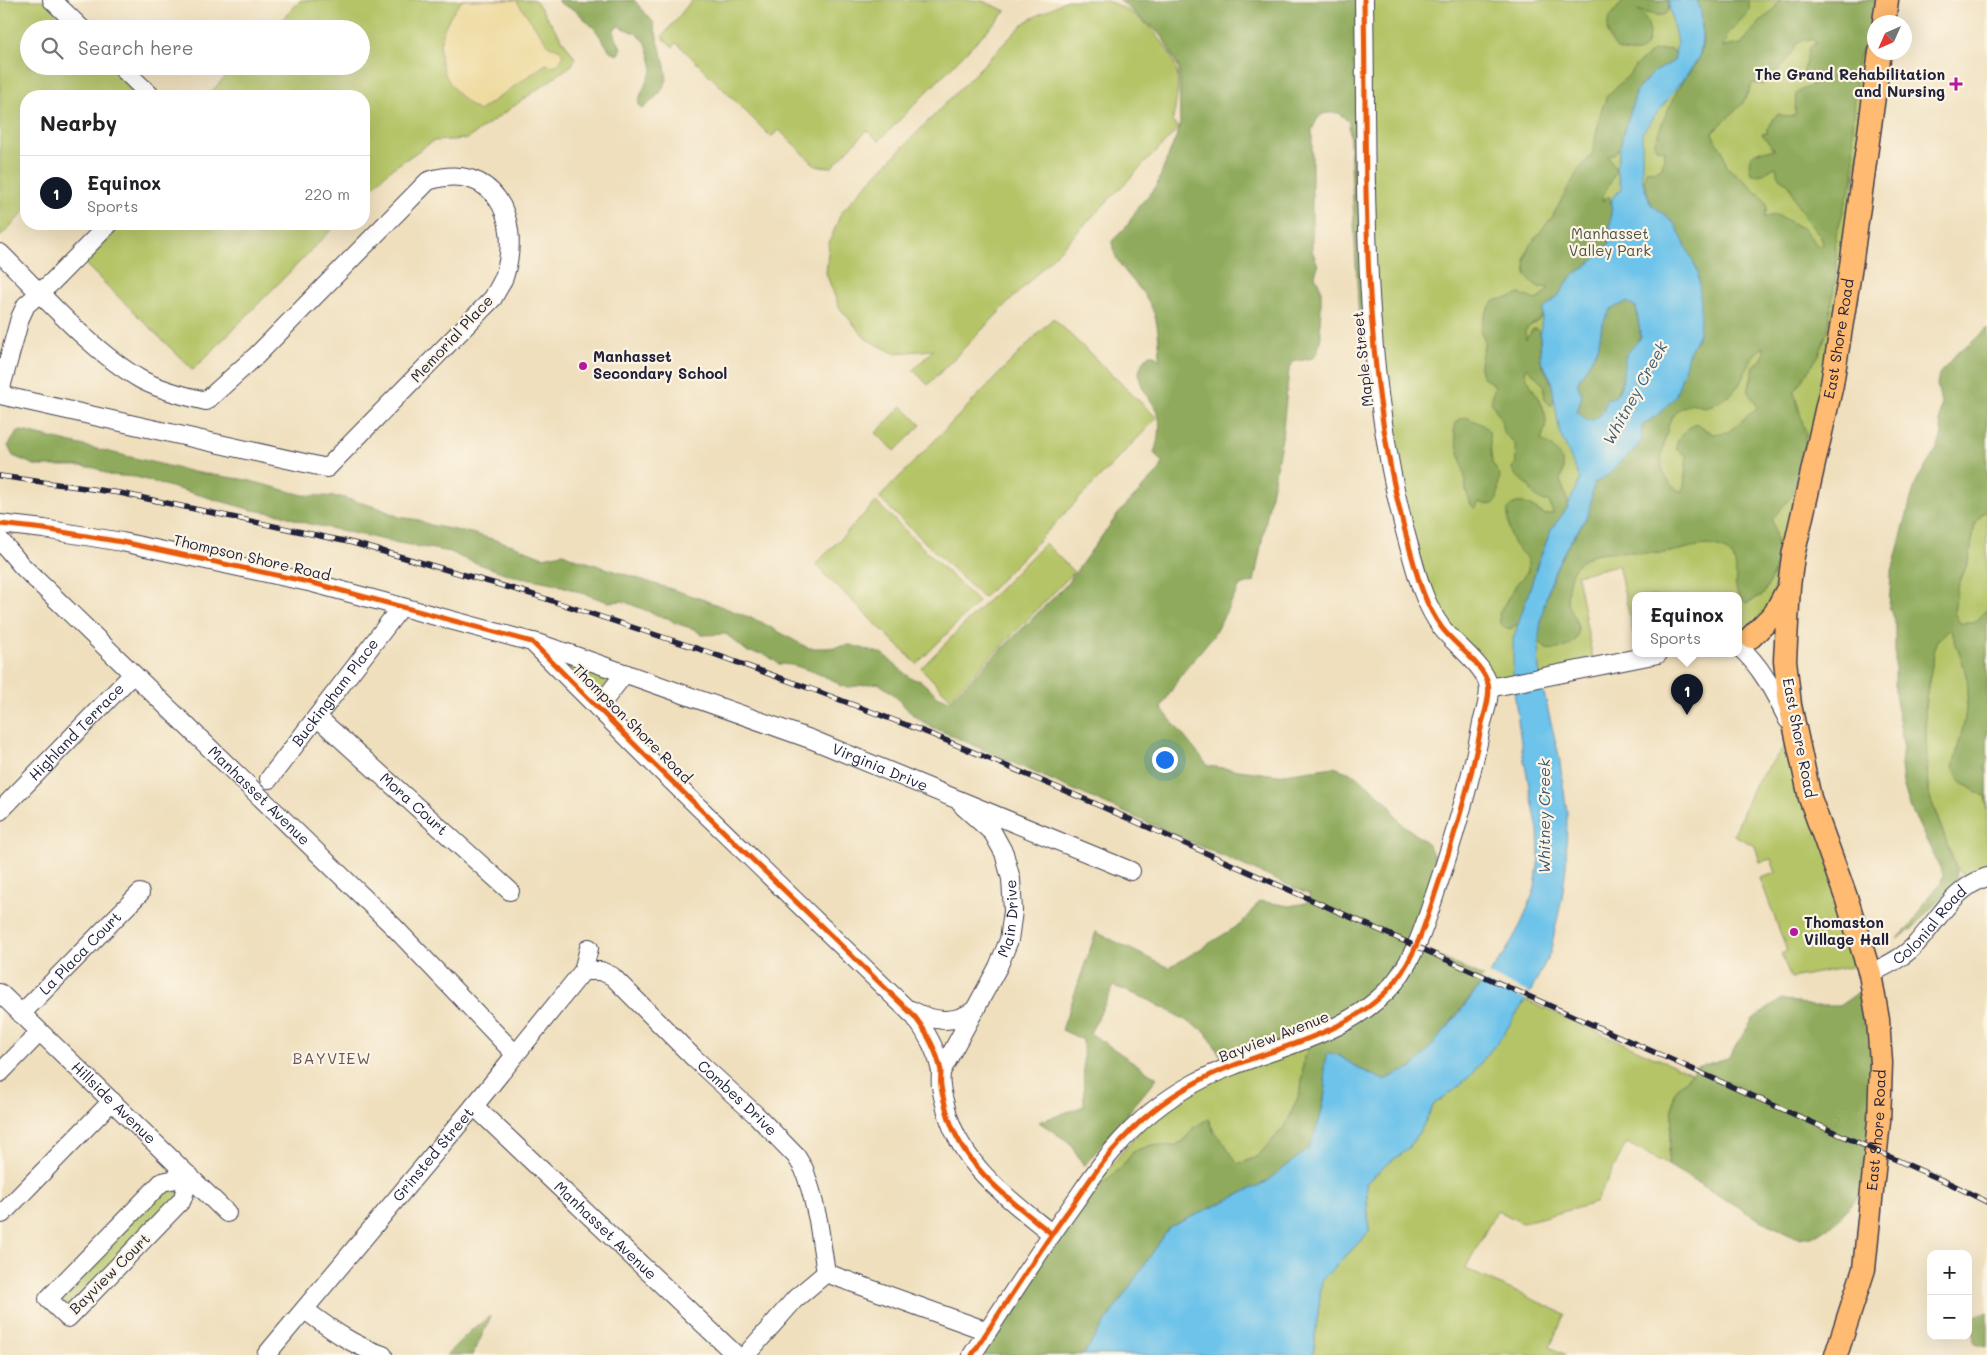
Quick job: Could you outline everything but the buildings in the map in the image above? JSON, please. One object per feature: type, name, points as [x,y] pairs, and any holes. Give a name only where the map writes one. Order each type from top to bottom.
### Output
[{"type":"main road","points":[[1885,15],[1887,0]]},
{"type":"main road","name":"East Shore Road","points":[[1836,1355],[1864,1269],[1879,1121],[1880,1063],[1878,1020],[1870,974],[1846,897],[1815,814],[1795,733],[1786,676],[1786,630],[1788,586],[1793,556],[1832,384],[1851,266],[1879,60]]},
{"type":"main road","points":[[1742,641],[1775,613],[1788,586]]},
{"type":"street","points":[[52,0],[73,20]]},
{"type":"street","name":"Maple Street","points":[[1364,0],[1369,292],[1376,373],[1388,448],[1407,539],[1426,599],[1442,628],[1484,674],[1489,688]]},
{"type":"street","points":[[129,75],[145,90]]},
{"type":"street","name":"Memorial Place","points":[[0,253],[90,341],[121,366],[141,380],[173,393],[206,401],[256,356],[428,181],[442,176],[477,180],[500,203],[507,216],[511,239],[505,276],[493,298],[327,468],[0,393]]},
{"type":"street","points":[[0,393],[20,318],[26,305],[103,230]]},
{"type":"street","name":"Thompson Shore Road","points":[[0,524],[44,529],[131,544],[313,583],[502,632],[532,642],[652,762],[908,1008],[928,1037],[941,1072],[941,1087],[947,1112],[965,1153],[997,1189],[1052,1234]]},
{"type":"street","name":"Manhasset Avenue","points":[[1,544],[394,927],[515,1054]]},
{"type":"street","name":"Buckingham Place","points":[[269,779],[401,607]]},
{"type":"street","points":[[1786,630],[1742,641],[1766,679],[1795,733]]},
{"type":"street","name":"Virginia Drive","points":[[532,642],[812,740],[1131,871]]},
{"type":"street","points":[[1489,688],[1643,657]]},
{"type":"street","points":[[598,708],[625,673]]},
{"type":"street","name":"Highland Terrace","points":[[0,811],[133,674]]},
{"type":"street","name":"Bayview Avenue","points":[[972,1355],[1052,1234],[1112,1150],[1134,1127],[1166,1101],[1194,1083],[1228,1067],[1316,1036],[1347,1021],[1369,1007],[1394,982],[1419,941],[1458,827],[1489,688]]},
{"type":"street","name":"Mora Court","points":[[317,717],[510,891]]},
{"type":"street","name":"Main Drive","points":[[938,791],[960,804],[993,833],[1004,853],[1011,879],[1013,911],[1008,940],[998,967],[941,1072]]},
{"type":"street","name":"Colonial Road","points":[[1870,974],[1910,950],[1959,894],[1978,880],[1987,877]]},
{"type":"street","name":"La Placa Court","points":[[21,1014],[140,892]]},
{"type":"street","name":"Grinsted Street","points":[[266,1355],[474,1106],[583,971],[589,948]]},
{"type":"street","name":"Combes Drive","points":[[583,971],[601,971],[612,976],[796,1156],[804,1169],[812,1190],[826,1273]]},
{"type":"street","name":"Hillside Avenue","points":[[0,993],[227,1212]]},
{"type":"street","points":[[908,1008],[930,1018],[945,1020],[962,1018],[976,1010]]},
{"type":"street","points":[[0,1073],[40,1032]]},
{"type":"street","points":[[2,1214],[112,1101]]},
{"type":"street","name":"Manhasset Avenue","points":[[474,1106],[736,1355]]},
{"type":"street","name":"Bayview Court","points":[[190,1176],[182,1200],[68,1318],[48,1299],[162,1182],[190,1176]]},
{"type":"street","points":[[746,1355],[795,1299],[826,1273],[987,1331]]},
{"type":"street","points":[[305,1310],[344,1338],[368,1351],[382,1355]]},
{"type":"green space","points":[[0,0],[52,0],[73,20],[20,20],[20,75],[129,75],[143,88],[141,90],[20,90],[20,216],[0,237]]},
{"type":"green space","points":[[301,0],[535,0],[575,58],[572,65],[467,139],[433,141],[390,170],[370,190],[370,90],[213,90],[227,75],[370,75],[370,20],[282,20]]},
{"type":"green space","points":[[557,0],[634,0],[653,22],[667,80],[660,93],[643,109],[638,105],[653,69],[646,43],[636,33],[618,26],[614,29],[621,48],[617,55],[610,51],[595,29],[575,10],[561,4]]},
{"type":"green space","points":[[692,0],[980,0],[1006,11],[879,141],[867,130],[832,167],[816,166],[779,130],[771,137],[677,43],[673,47],[662,37]]},
{"type":"green space","points":[[1067,0],[1102,0],[1114,4],[1137,17],[1156,35],[1171,56],[1176,68],[1178,79],[1177,95],[1172,122],[1179,128],[928,385],[913,370],[933,350],[894,353],[866,339],[839,307],[826,273],[829,243],[841,213],[863,188],[1025,22]]},
{"type":"green space","points":[[1119,0],[1364,0],[1370,352],[1365,350],[1360,341],[1349,122],[1339,113],[1328,113],[1319,117],[1312,130],[1312,250],[1318,266],[1315,275],[1321,289],[1321,336],[1318,351],[1313,358],[1293,362],[1289,370],[1282,438],[1254,582],[1240,586],[1213,636],[1180,676],[1161,708],[1208,766],[1277,775],[1334,767],[1356,775],[1388,803],[1400,822],[1428,844],[1435,859],[1438,873],[1417,947],[1486,978],[1447,1028],[1413,1067],[1384,1080],[1359,1069],[1338,1055],[1324,1067],[1326,1088],[1319,1122],[1310,1148],[1268,1181],[1170,1227],[1083,1355],[972,1355],[1052,1234],[1124,1164],[1134,1151],[1152,1145],[1174,1146],[1184,1141],[1193,1128],[1208,1119],[1214,1133],[1225,1144],[1238,1165],[1258,1156],[1286,1125],[1301,1090],[1304,1057],[1315,1036],[1228,1067],[1205,1031],[1149,1000],[1114,986],[1090,1033],[1157,1078],[1084,1166],[1070,1143],[1039,1122],[1084,1106],[1083,1040],[1062,1030],[1096,932],[1169,968],[1241,924],[1260,901],[1289,906],[1306,903],[1310,895],[928,725],[913,715],[891,692],[878,683],[849,687],[840,686],[835,681],[814,672],[793,665],[779,664],[765,654],[748,652],[726,634],[702,635],[694,629],[623,601],[608,602],[553,583],[510,575],[462,558],[451,552],[305,523],[280,514],[252,510],[136,477],[109,475],[96,468],[37,466],[13,456],[8,446],[18,431],[22,431],[193,472],[247,480],[303,495],[341,497],[379,508],[399,517],[419,520],[430,525],[471,533],[513,545],[543,557],[563,553],[702,599],[761,622],[808,648],[850,645],[883,654],[910,678],[921,681],[939,697],[950,700],[1066,585],[1118,514],[1160,470],[1162,462],[1154,453],[1158,436],[1159,418],[1156,409],[1142,387],[1139,372],[1149,355],[1154,355],[1160,360],[1156,319],[1146,298],[1117,259],[1112,241],[1127,226],[1138,207],[1156,187],[1180,127],[1179,68],[1162,36]]},
{"type":"green space","name":"Manhasset Valley Park","points":[[1364,0],[1887,0],[1878,15],[1867,15],[1867,60],[1873,60],[1787,631],[1742,638],[1742,592],[1632,592],[1632,627],[1618,565],[1577,575],[1594,665],[1489,688],[1434,615],[1378,392]]},
{"type":"green space","points":[[1619,0],[1668,0],[1669,7],[1664,15],[1654,15],[1638,11],[1645,18],[1649,28],[1647,44],[1641,51],[1632,52],[1617,49],[1609,36],[1607,30],[1609,19],[1623,2]]},
{"type":"green space","points":[[1697,0],[1749,0],[1749,11],[1728,34],[1723,47],[1741,44],[1760,22],[1774,10],[1779,0],[1874,0],[1875,15],[1867,15],[1867,40],[1857,63],[1853,130],[1854,176],[1835,238],[1837,267],[1828,330],[1819,355],[1794,392],[1806,434],[1803,463],[1792,496],[1772,519],[1779,554],[1774,573],[1763,595],[1747,603],[1742,599],[1742,592],[1737,592],[1735,563],[1726,551],[1719,547],[1703,545],[1664,553],[1603,552],[1582,560],[1574,569],[1568,585],[1568,603],[1578,627],[1576,639],[1563,648],[1546,649],[1538,641],[1547,594],[1566,549],[1586,518],[1594,483],[1636,448],[1640,440],[1642,426],[1660,413],[1683,374],[1688,355],[1699,333],[1675,224],[1650,203],[1644,181],[1646,171],[1658,170],[1662,167],[1665,150],[1657,149],[1654,144],[1673,98],[1699,58],[1702,44],[1702,29]],"holes":[[[1811,39],[1816,43],[1809,48],[1803,74],[1816,74],[1821,79],[1796,94],[1795,115],[1788,117],[1778,114],[1774,117],[1767,128],[1767,133],[1762,134],[1775,150],[1754,154],[1751,156],[1749,166],[1751,173],[1759,175],[1776,167],[1780,179],[1789,184],[1797,204],[1809,223],[1820,235],[1823,243],[1821,247],[1816,244],[1804,229],[1776,215],[1764,217],[1767,209],[1766,203],[1761,195],[1727,167],[1722,149],[1712,133],[1742,104],[1753,83],[1763,85],[1777,72],[1793,52],[1796,44],[1803,40]],[[1763,347],[1763,356],[1754,366],[1748,392],[1758,407],[1728,432],[1713,434],[1696,424],[1682,434],[1677,442],[1676,449],[1687,456],[1684,486],[1681,492],[1668,480],[1662,467],[1662,453],[1671,419],[1678,411],[1691,403],[1704,407],[1712,405],[1730,395],[1739,385],[1754,355]]]},
{"type":"green space","points":[[1671,49],[1676,53],[1674,61],[1653,73],[1637,90],[1620,147],[1615,153],[1608,156],[1616,169],[1602,201],[1609,196],[1613,209],[1609,244],[1595,259],[1570,278],[1559,295],[1543,310],[1542,316],[1538,321],[1527,328],[1525,332],[1526,339],[1533,329],[1540,332],[1541,361],[1554,394],[1551,406],[1545,400],[1543,384],[1527,367],[1525,373],[1541,403],[1545,415],[1546,426],[1541,440],[1552,447],[1562,461],[1563,467],[1560,480],[1568,502],[1567,508],[1551,530],[1519,623],[1510,629],[1500,623],[1499,613],[1516,585],[1528,571],[1528,565],[1526,558],[1514,544],[1511,536],[1508,523],[1508,509],[1516,503],[1521,503],[1531,506],[1545,515],[1553,513],[1549,501],[1537,498],[1528,485],[1516,476],[1513,471],[1512,468],[1516,462],[1515,444],[1503,432],[1501,419],[1491,402],[1495,386],[1482,376],[1480,370],[1484,339],[1480,331],[1486,314],[1491,305],[1497,300],[1520,294],[1536,300],[1542,297],[1549,288],[1539,287],[1531,282],[1526,275],[1525,260],[1529,246],[1552,217],[1579,169],[1592,155],[1601,111],[1607,96],[1629,75],[1635,66],[1653,51]]},
{"type":"green space","points":[[117,230],[331,230],[193,370],[84,263]]},
{"type":"green space","points":[[1627,302],[1636,307],[1641,337],[1626,356],[1624,374],[1617,394],[1597,419],[1587,421],[1577,412],[1582,395],[1577,383],[1598,348],[1602,325],[1611,308]]},
{"type":"green space","points":[[1053,318],[1157,418],[983,598],[879,498]]},
{"type":"green space","points":[[1987,328],[1987,509],[1975,523],[1969,559],[1957,589],[1954,613],[1960,623],[1974,623],[1987,610],[1987,765],[1984,769],[1987,770],[1987,809],[1985,797],[1959,781],[1953,767],[1964,723],[1968,693],[1967,675],[1951,630],[1936,642],[1925,705],[1928,792],[1956,868],[1957,876],[1951,889],[1912,929],[1897,939],[1911,925],[1928,897],[1941,883],[1943,874],[1910,807],[1903,783],[1901,766],[1903,744],[1895,693],[1895,620],[1889,608],[1891,575],[1917,480],[1938,447],[1942,433],[1940,423],[1941,404],[1937,384],[1939,374],[1957,353]]},
{"type":"green space","points":[[902,406],[921,425],[895,451],[876,433]]},
{"type":"green space","points":[[1466,417],[1483,425],[1489,431],[1492,463],[1500,475],[1495,502],[1487,504],[1479,502],[1475,509],[1471,505],[1466,490],[1465,477],[1454,431],[1456,423]]},
{"type":"green space","points":[[876,502],[978,602],[917,664],[815,565]]},
{"type":"green space","points":[[1987,509],[1987,877],[1973,884],[1956,868],[1928,792],[1925,705],[1936,642],[1969,559],[1975,523]]},
{"type":"green space","points":[[1045,543],[1074,572],[950,698],[921,668]]},
{"type":"green space","points":[[532,642],[625,673],[598,708]]},
{"type":"green space","points":[[1795,733],[1866,964],[1791,978],[1781,954],[1787,951],[1760,878],[1776,873],[1771,859],[1760,862],[1755,846],[1734,835],[1754,785]]},
{"type":"green space","points":[[1872,983],[1878,1020],[1865,1189],[1834,1224],[1817,1235],[1798,1238],[1756,1218],[1668,1165],[1674,1093],[1697,1067],[1728,1058],[1753,1019],[1782,999],[1811,1006],[1839,1006]]},
{"type":"green space","points":[[1525,1000],[1691,1073],[1674,1093],[1668,1165],[1627,1143],[1595,1203],[1522,1223],[1497,1210],[1465,1269],[1565,1314],[1550,1347],[1566,1355],[1313,1355],[1322,1280],[1369,1232],[1366,1183],[1387,1164],[1407,1150],[1423,1126],[1434,1104],[1470,1076],[1503,1035]]},
{"type":"green space","points":[[1316,1036],[1304,1057],[1301,1090],[1286,1125],[1258,1156],[1237,1165],[1208,1119],[1193,1128],[1184,1141],[1174,1146],[1152,1145],[1134,1151],[1124,1164],[1052,1234],[1166,1101]]},
{"type":"green space","points":[[190,1176],[182,1200],[68,1318],[48,1299],[162,1182]]},
{"type":"green space","points":[[1987,1313],[1987,1347],[1974,1344],[1972,1318]]},
{"type":"green space","points":[[491,1316],[473,1355],[446,1355],[471,1330]]},
{"type":"sand","points":[[463,0],[516,0],[549,46],[559,49],[563,54],[560,63],[555,65],[546,64],[479,111],[464,100],[453,87],[445,74],[441,60],[440,45],[444,30],[451,15]]},
{"type":"water","name":"Whitney Creek","points":[[1668,0],[1697,0],[1701,11],[1702,40],[1699,58],[1642,133],[1642,179],[1650,203],[1675,224],[1698,272],[1701,305],[1699,333],[1688,355],[1675,397],[1660,413],[1642,426],[1641,441],[1634,451],[1620,462],[1610,474],[1594,483],[1588,514],[1558,564],[1547,595],[1540,628],[1540,677],[1559,756],[1567,812],[1566,867],[1562,898],[1550,953],[1530,993],[1503,1035],[1470,1076],[1434,1104],[1423,1126],[1407,1150],[1387,1164],[1366,1183],[1369,1232],[1322,1280],[1313,1355],[1083,1355],[1170,1227],[1268,1181],[1309,1148],[1323,1105],[1326,1088],[1324,1067],[1327,1053],[1338,1055],[1359,1069],[1384,1080],[1413,1067],[1447,1028],[1504,955],[1522,922],[1535,888],[1539,857],[1538,830],[1522,750],[1513,683],[1513,639],[1551,530],[1567,508],[1580,479],[1560,434],[1551,380],[1541,360],[1540,333],[1543,310],[1559,295],[1570,278],[1595,259],[1609,244],[1612,199],[1615,194],[1622,190],[1616,169],[1622,138],[1637,90],[1653,73],[1674,61],[1677,43]],"holes":[[[1627,302],[1636,307],[1641,337],[1626,356],[1620,388],[1613,398],[1606,400],[1603,411],[1599,416],[1588,421],[1577,412],[1582,395],[1577,383],[1598,348],[1602,325],[1611,309]]]},
{"type":"pier","points":[[1486,973],[1532,994],[1528,1001],[1481,981]]},
{"type":"railway","points":[[0,476],[120,493],[353,543],[531,594],[708,652],[814,690],[933,735],[1089,801],[1951,1184],[1987,1202]]},
{"type":"cycle path","points":[[972,1355],[1095,1173],[1107,1157],[1141,1121],[1173,1096],[1195,1083],[1247,1060],[1301,1042],[1352,1018],[1375,1002],[1395,982],[1414,951],[1423,929],[1462,810],[1487,704],[1489,688],[1481,669],[1447,634],[1430,609],[1412,557],[1393,479],[1381,412],[1369,275],[1366,206],[1364,0]]},
{"type":"cycle path","points":[[0,524],[122,542],[313,583],[532,642],[652,762],[915,1017],[937,1056],[941,1071],[941,1089],[947,1112],[954,1131],[964,1149],[1004,1195],[1052,1234]]},
{"type":"place","name":"The Grand Rehabilitation and Nursing","points":[[1956,84]]},
{"type":"place","name":"Manhasset Secondary School","points":[[583,366]]},
{"type":"place","name":"Equinox","points":[[1687,715]]},
{"type":"place","name":"Thomaston Village Hall","points":[[1794,932]]},
{"type":"district","name":"BAYVIEW","points":[[332,1058]]}]
